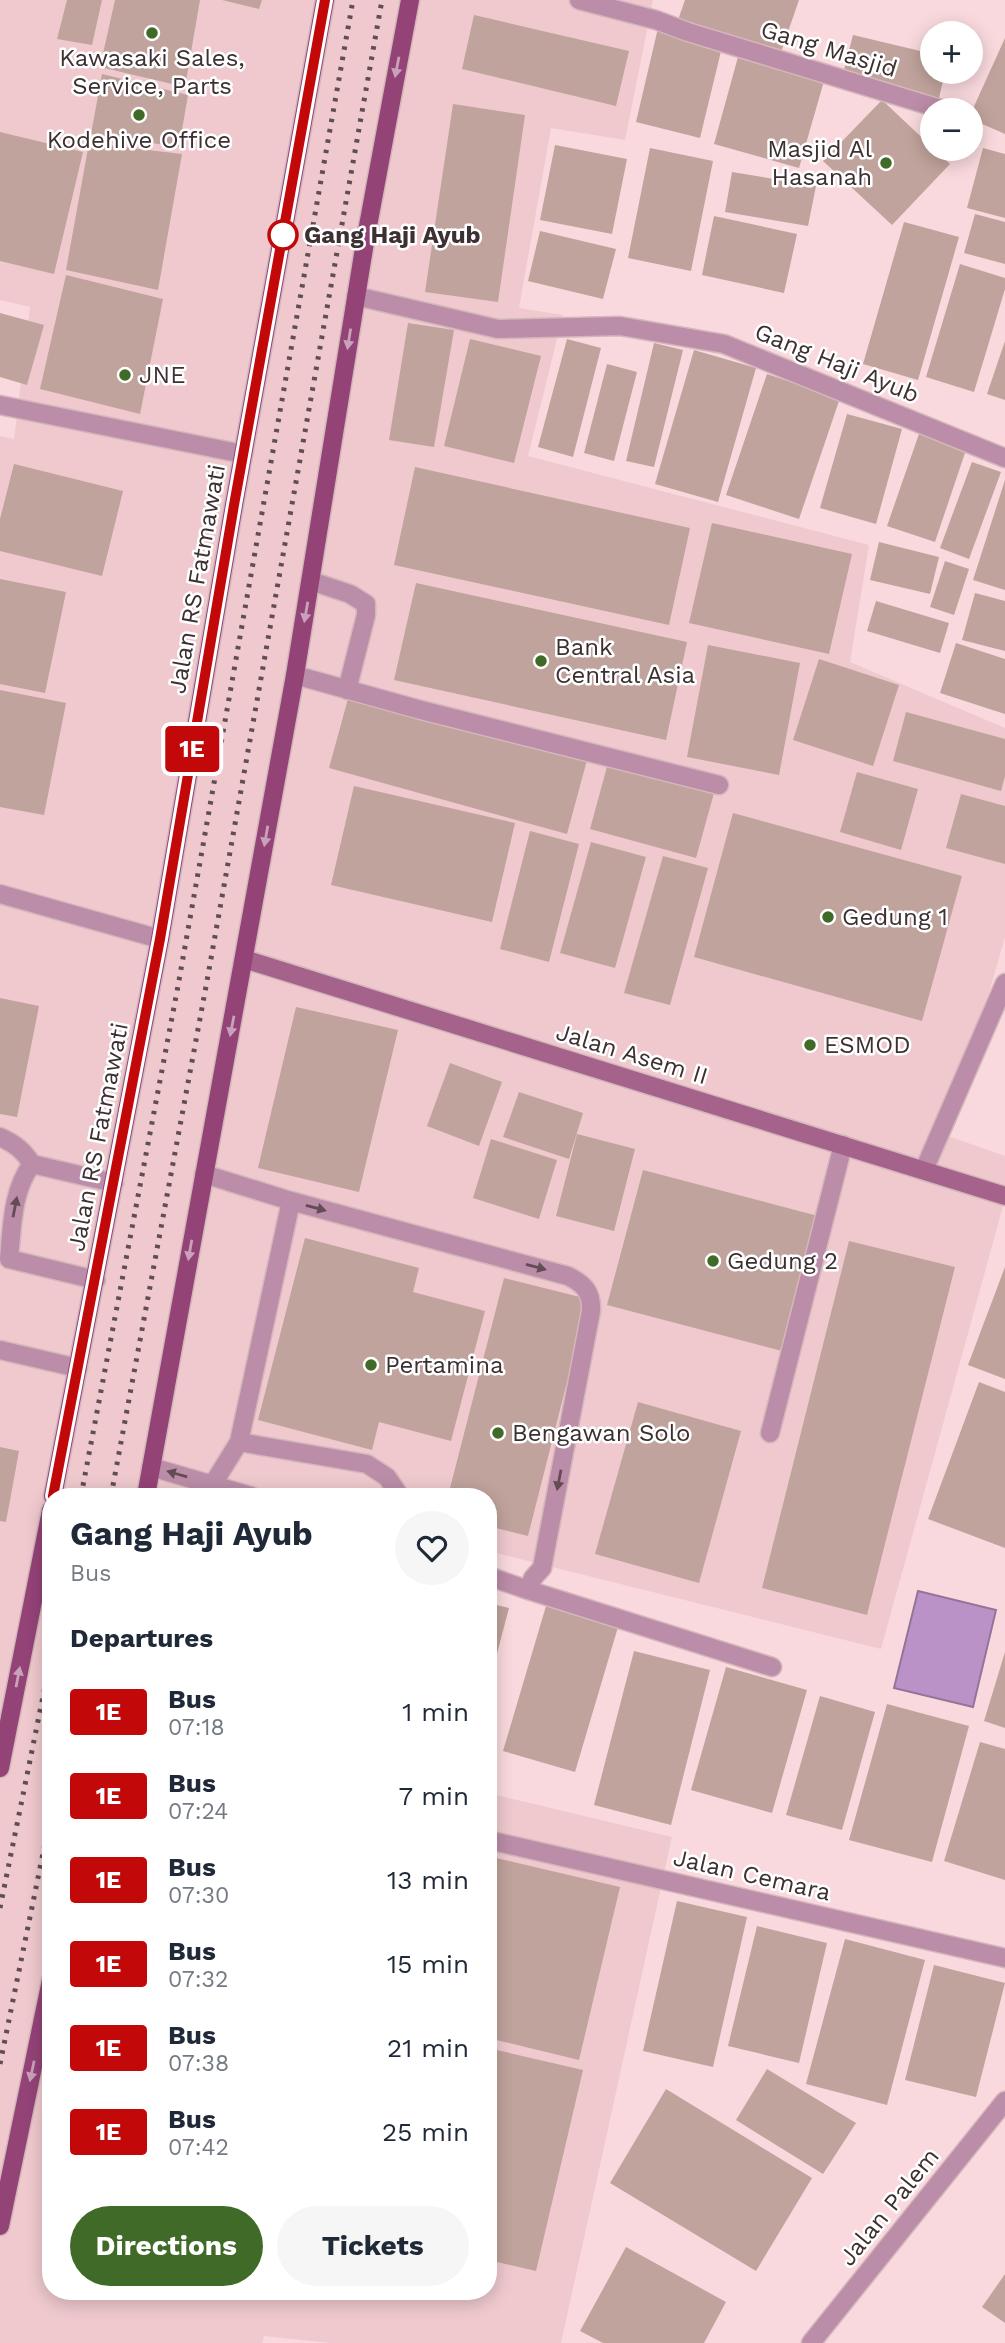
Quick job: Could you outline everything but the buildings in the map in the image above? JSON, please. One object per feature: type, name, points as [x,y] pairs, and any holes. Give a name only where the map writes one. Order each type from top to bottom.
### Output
[{"type":"main road","name":"Jalan RS Fatmawati","points":[[55,1488],[160,939],[243,454],[325,0]]},
{"type":"main road","points":[[147,1488],[312,581],[356,296],[410,0]]},
{"type":"main road","points":[[0,1768],[42,1556]]},
{"type":"main road","points":[[0,2227],[42,2024]]},
{"type":"street","name":"Gang Masjid","points":[[579,0],[656,20],[920,103]]},
{"type":"street","name":"Gang Haji Ayub","points":[[356,296],[498,329],[620,326],[724,344],[1005,458]]},
{"type":"street","points":[[0,405],[243,454]]},
{"type":"street","points":[[312,581],[350,594],[366,604],[366,615],[347,690]]},
{"type":"street","points":[[295,675],[719,785]]},
{"type":"street","points":[[0,894],[160,939]]},
{"type":"street","name":"Jalan Asem II","points":[[244,959],[1005,1196]]},
{"type":"street","points":[[924,1170],[1005,983]]},
{"type":"street","points":[[0,1137],[24,1151],[32,1164],[114,1184]]},
{"type":"street","points":[[770,1433],[844,1145]]},
{"type":"street","points":[[32,1164],[20,1184],[5,1258],[96,1280]]},
{"type":"street","points":[[204,1174],[290,1201],[568,1276],[583,1283],[591,1299],[591,1311],[542,1568],[533,1578],[528,1590]]},
{"type":"street","points":[[213,1484],[239,1443],[290,1201]]},
{"type":"street","points":[[0,1350],[79,1368]]},
{"type":"street","points":[[239,1443],[368,1464],[387,1477],[395,1488]]},
{"type":"street","points":[[151,1466],[226,1488]]},
{"type":"street","points":[[497,1579],[772,1667]]},
{"type":"street","name":"Jalan Cemara","points":[[497,1842],[1005,1958]]},
{"type":"street","name":"Jalan Palem","points":[[811,2343],[1005,2101]]},
{"type":"shaded area","points":[[0,0],[653,0],[625,140],[551,128],[519,308],[563,315],[528,456],[869,545],[850,662],[1005,728],[1005,937],[948,1136],[1005,1156],[1005,1199],[881,1649],[497,1553],[497,1488],[42,1488],[42,2300],[497,2300],[497,1795],[672,1837],[561,2343],[331,2343],[264,2336],[262,2343],[0,2343],[0,436],[14,439],[30,307],[0,300]]},
{"type":"shaded area","points":[[918,1591],[996,1610],[973,1707],[894,1688]]},
{"type":"railway","points":[[83,1488],[178,986],[353,0]]},
{"type":"railway","points":[[112,1488],[207,981],[382,0]]},
{"type":"railway","points":[[0,1908],[42,1701]]},
{"type":"railway","points":[[0,2064],[42,1858]]},
{"type":"bus line","name":"1E","points":[[55,1488],[160,939],[234,505],[325,0]]},
{"type":"place","name":"Kawasaki Sales, Service, Parts","points":[[152,33]]},
{"type":"place","name":"Kodehive Office","points":[[139,115]]},
{"type":"place","name":"Masjid Al Hasanah","points":[[886,163]]},
{"type":"place","name":"Gang Haji Ayub","points":[[283,235]]},
{"type":"place","name":"JNE","points":[[125,375]]},
{"type":"place","name":"Bank Central Asia","points":[[541,661]]},
{"type":"place","name":"Gedung 1","points":[[828,917]]},
{"type":"place","name":"ESMOD","points":[[810,1045]]},
{"type":"place","name":"Gedung 2","points":[[713,1261]]},
{"type":"place","name":"Pertamina","points":[[371,1365]]},
{"type":"place","name":"Bengawan Solo","points":[[498,1433]]}]
